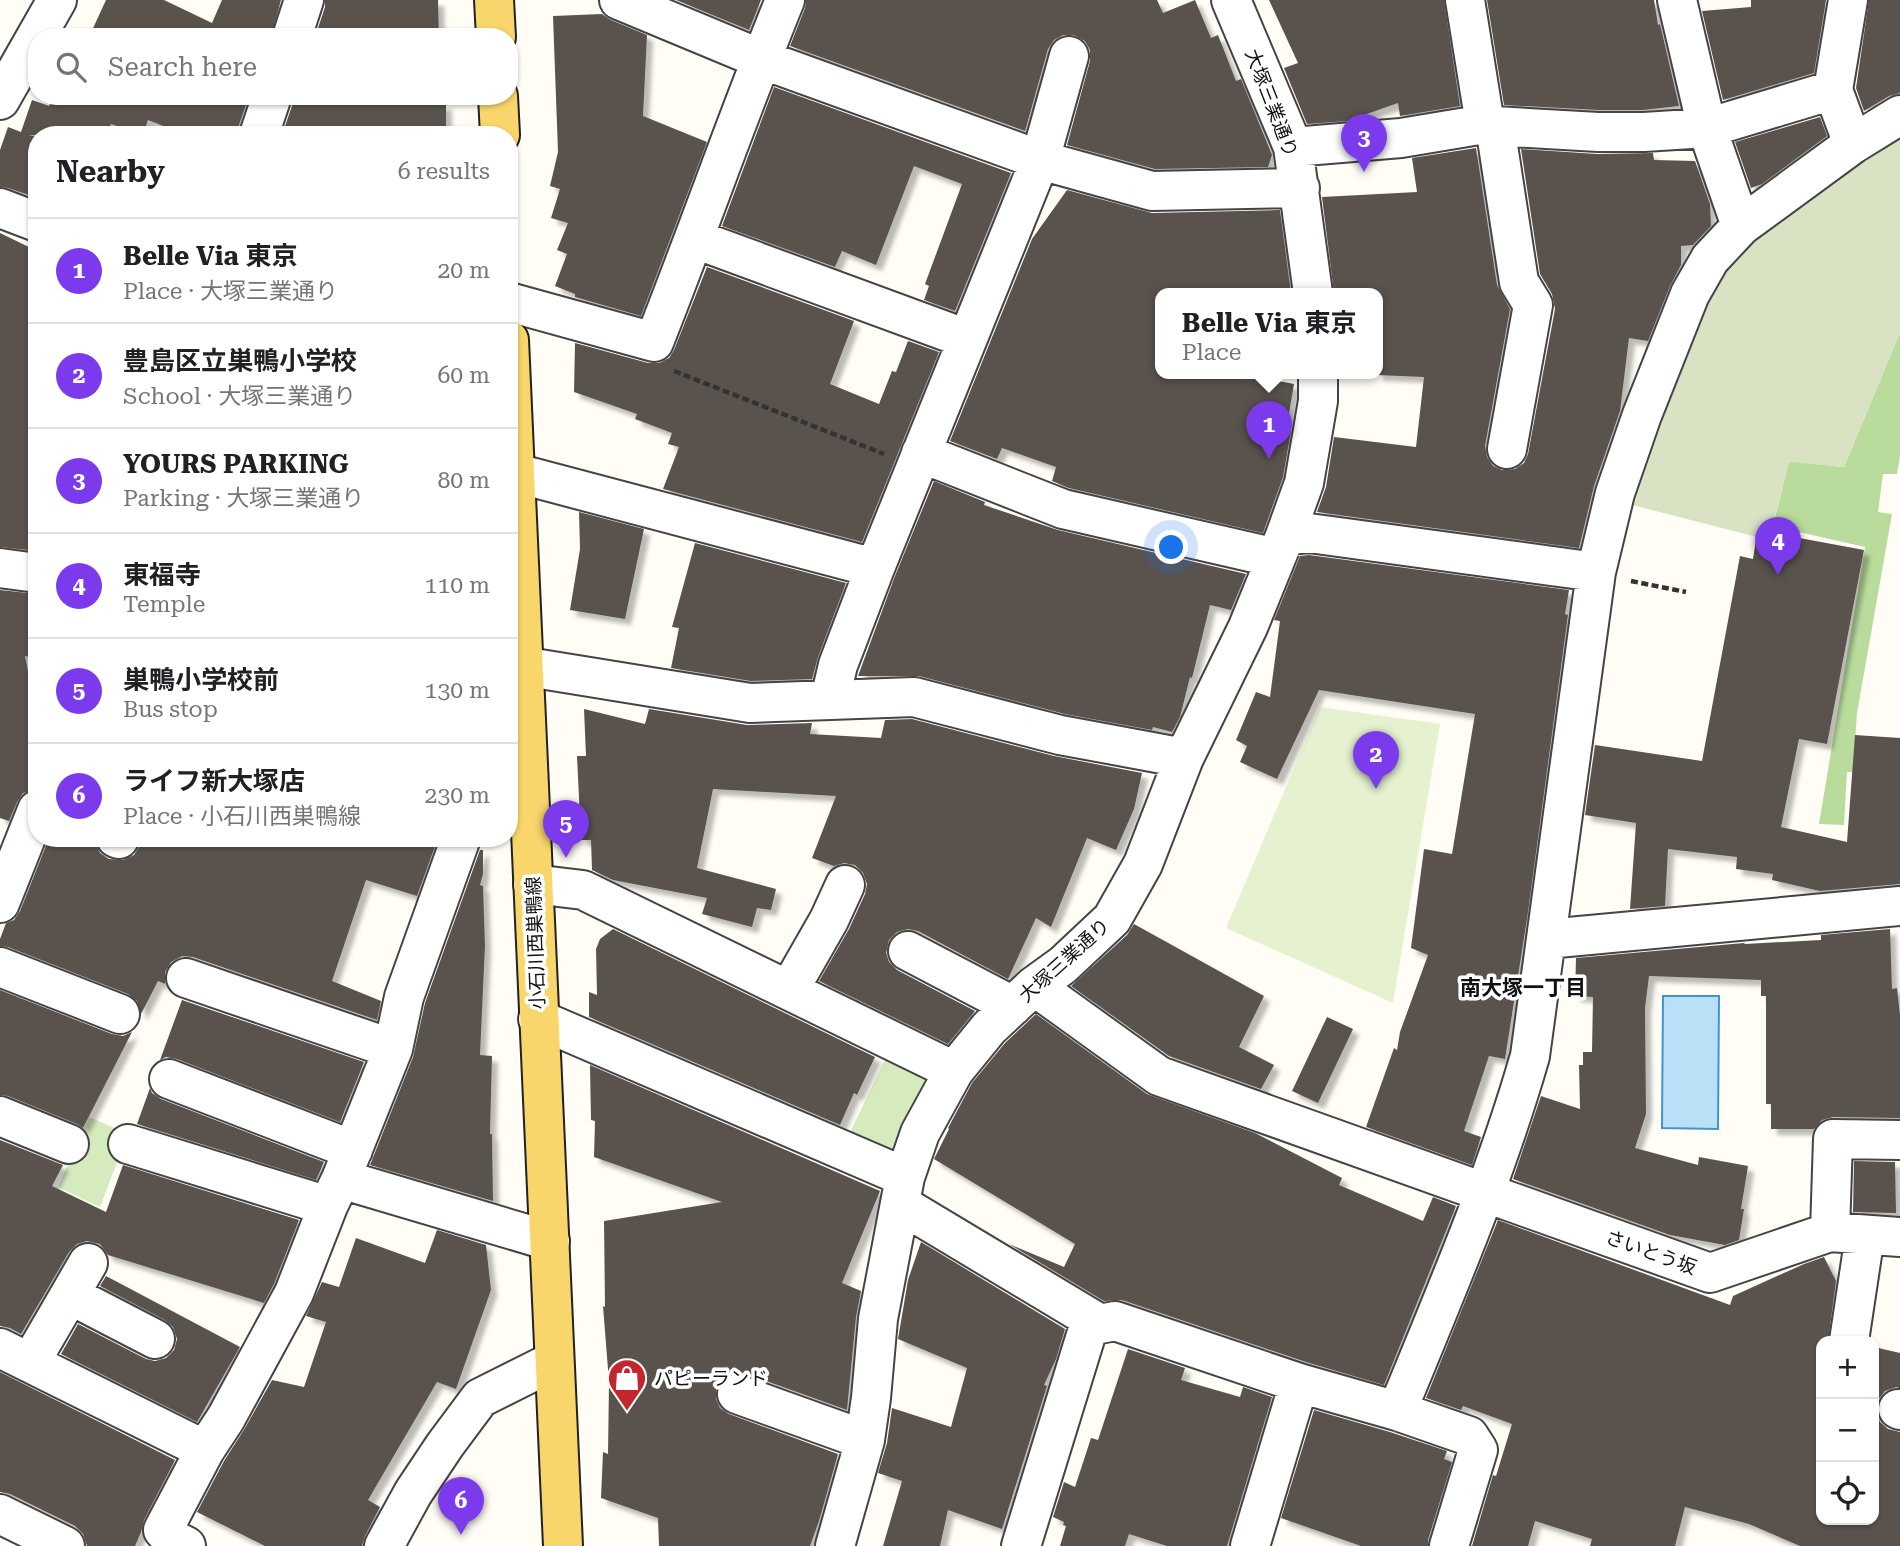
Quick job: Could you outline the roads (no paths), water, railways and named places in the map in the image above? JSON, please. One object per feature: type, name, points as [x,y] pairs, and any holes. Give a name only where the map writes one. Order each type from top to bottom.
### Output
[{"type":"main road","points":[[494,0],[496,28]]},
{"type":"main road","points":[[498,105],[500,126]]},
{"type":"main road","name":"小石川西巣鴨線","points":[[518,738],[519,811],[533,884],[563,1546]]},
{"type":"street","points":[[40,28],[57,0]]},
{"type":"street","points":[[295,28],[304,0]]},
{"type":"street","points":[[619,0],[761,58],[1040,160],[1152,191],[1300,188]]},
{"type":"street","points":[[518,304],[654,342],[785,0]]},
{"type":"street","name":"大塚三業通り","points":[[1231,0],[1293,147],[1312,288]]},
{"type":"street","points":[[1465,0],[1519,282],[1533,305],[1507,449]]},
{"type":"street","points":[[1677,0],[1707,128],[1741,226]]},
{"type":"street","points":[[1848,0],[1833,90],[1853,144]]},
{"type":"street","points":[[3,88],[28,47]]},
{"type":"street","points":[[830,699],[838,665],[875,568],[1040,160],[1069,56]]},
{"type":"street","points":[[1293,147],[1401,138],[1490,125],[1598,132],[1707,128],[1833,90]]},
{"type":"street","points":[[262,126],[269,105]]},
{"type":"street","points":[[1397,1411],[1486,1193],[1530,1056],[1596,572],[1615,493],[1681,314],[1710,258],[1741,226],[1853,144],[1900,115]]},
{"type":"street","points":[[0,208],[28,219]]},
{"type":"street","points":[[695,239],[967,339]]},
{"type":"street","name":"大塚三業通り","points":[[835,1546],[865,1440],[878,1319],[902,1191],[920,1133],[954,1071],[989,1028],[1112,919],[1143,864],[1184,758],[1248,627],[1304,483],[1318,401],[1318,379]]},
{"type":"street","points":[[918,460],[1063,509],[1280,547],[1309,533],[1596,572]]},
{"type":"street","points":[[518,473],[875,568]]},
{"type":"street","points":[[0,568],[28,572]]},
{"type":"street","points":[[518,666],[750,703],[915,698],[1060,735],[1184,758]]},
{"type":"street","points":[[0,903],[28,833]]},
{"type":"street","points":[[187,1546],[170,1538],[163,1530],[294,1293],[393,1049],[404,997],[458,847]]},
{"type":"street","points":[[533,884],[583,890],[954,1071]]},
{"type":"street","points":[[789,990],[845,885]]},
{"type":"street","points":[[1547,939],[1900,906]]},
{"type":"street","name":"さいとう坂","points":[[908,951],[1024,996],[1159,1076],[1710,1273],[1865,1234]]},
{"type":"street","points":[[0,967],[120,1014]]},
{"type":"street","points":[[186,978],[393,1049]]},
{"type":"street","points":[[538,1019],[902,1191],[1100,1324],[1115,1321],[1299,1383],[1397,1411],[1469,1436],[1478,1450],[1449,1546]]},
{"type":"street","points":[[169,1079],[341,1178]]},
{"type":"street","points":[[0,1116],[69,1144]]},
{"type":"street","points":[[1850,1336],[1865,1234],[1833,1139],[1900,1140]]},
{"type":"street","points":[[128,1144],[341,1178],[550,1241]]},
{"type":"street","points":[[155,1339],[79,1279],[15,1355],[205,1450]]},
{"type":"street","points":[[1021,1546],[1091,1319]]},
{"type":"street","points":[[384,1546],[419,1483],[480,1398],[554,1361]]},
{"type":"street","points":[[1250,1546],[1299,1383]]},
{"type":"street","points":[[737,1394],[865,1440]]},
{"type":"street","points":[[0,1514],[65,1546]]},
{"type":"water","points":[[1663,996],[1719,996],[1718,1129],[1662,1128]]},
{"type":"place","name":"YOURS PARKING","points":[[1364,172]]},
{"type":"place","name":"Belle Via 東京","points":[[1269,459]]},
{"type":"place","name":"東福寺","points":[[1778,575]]},
{"type":"place","name":"豊島区立巣鴨小学校","points":[[1376,789]]},
{"type":"place","name":"巣鴨小学校前","points":[[566,858]]},
{"type":"place","name":"パピーランド","points":[[627,1412]]},
{"type":"place","name":"ライフ新大塚店","points":[[461,1535]]},
{"type":"district","name":"南大塚一丁目","points":[[1523,988]]}]
